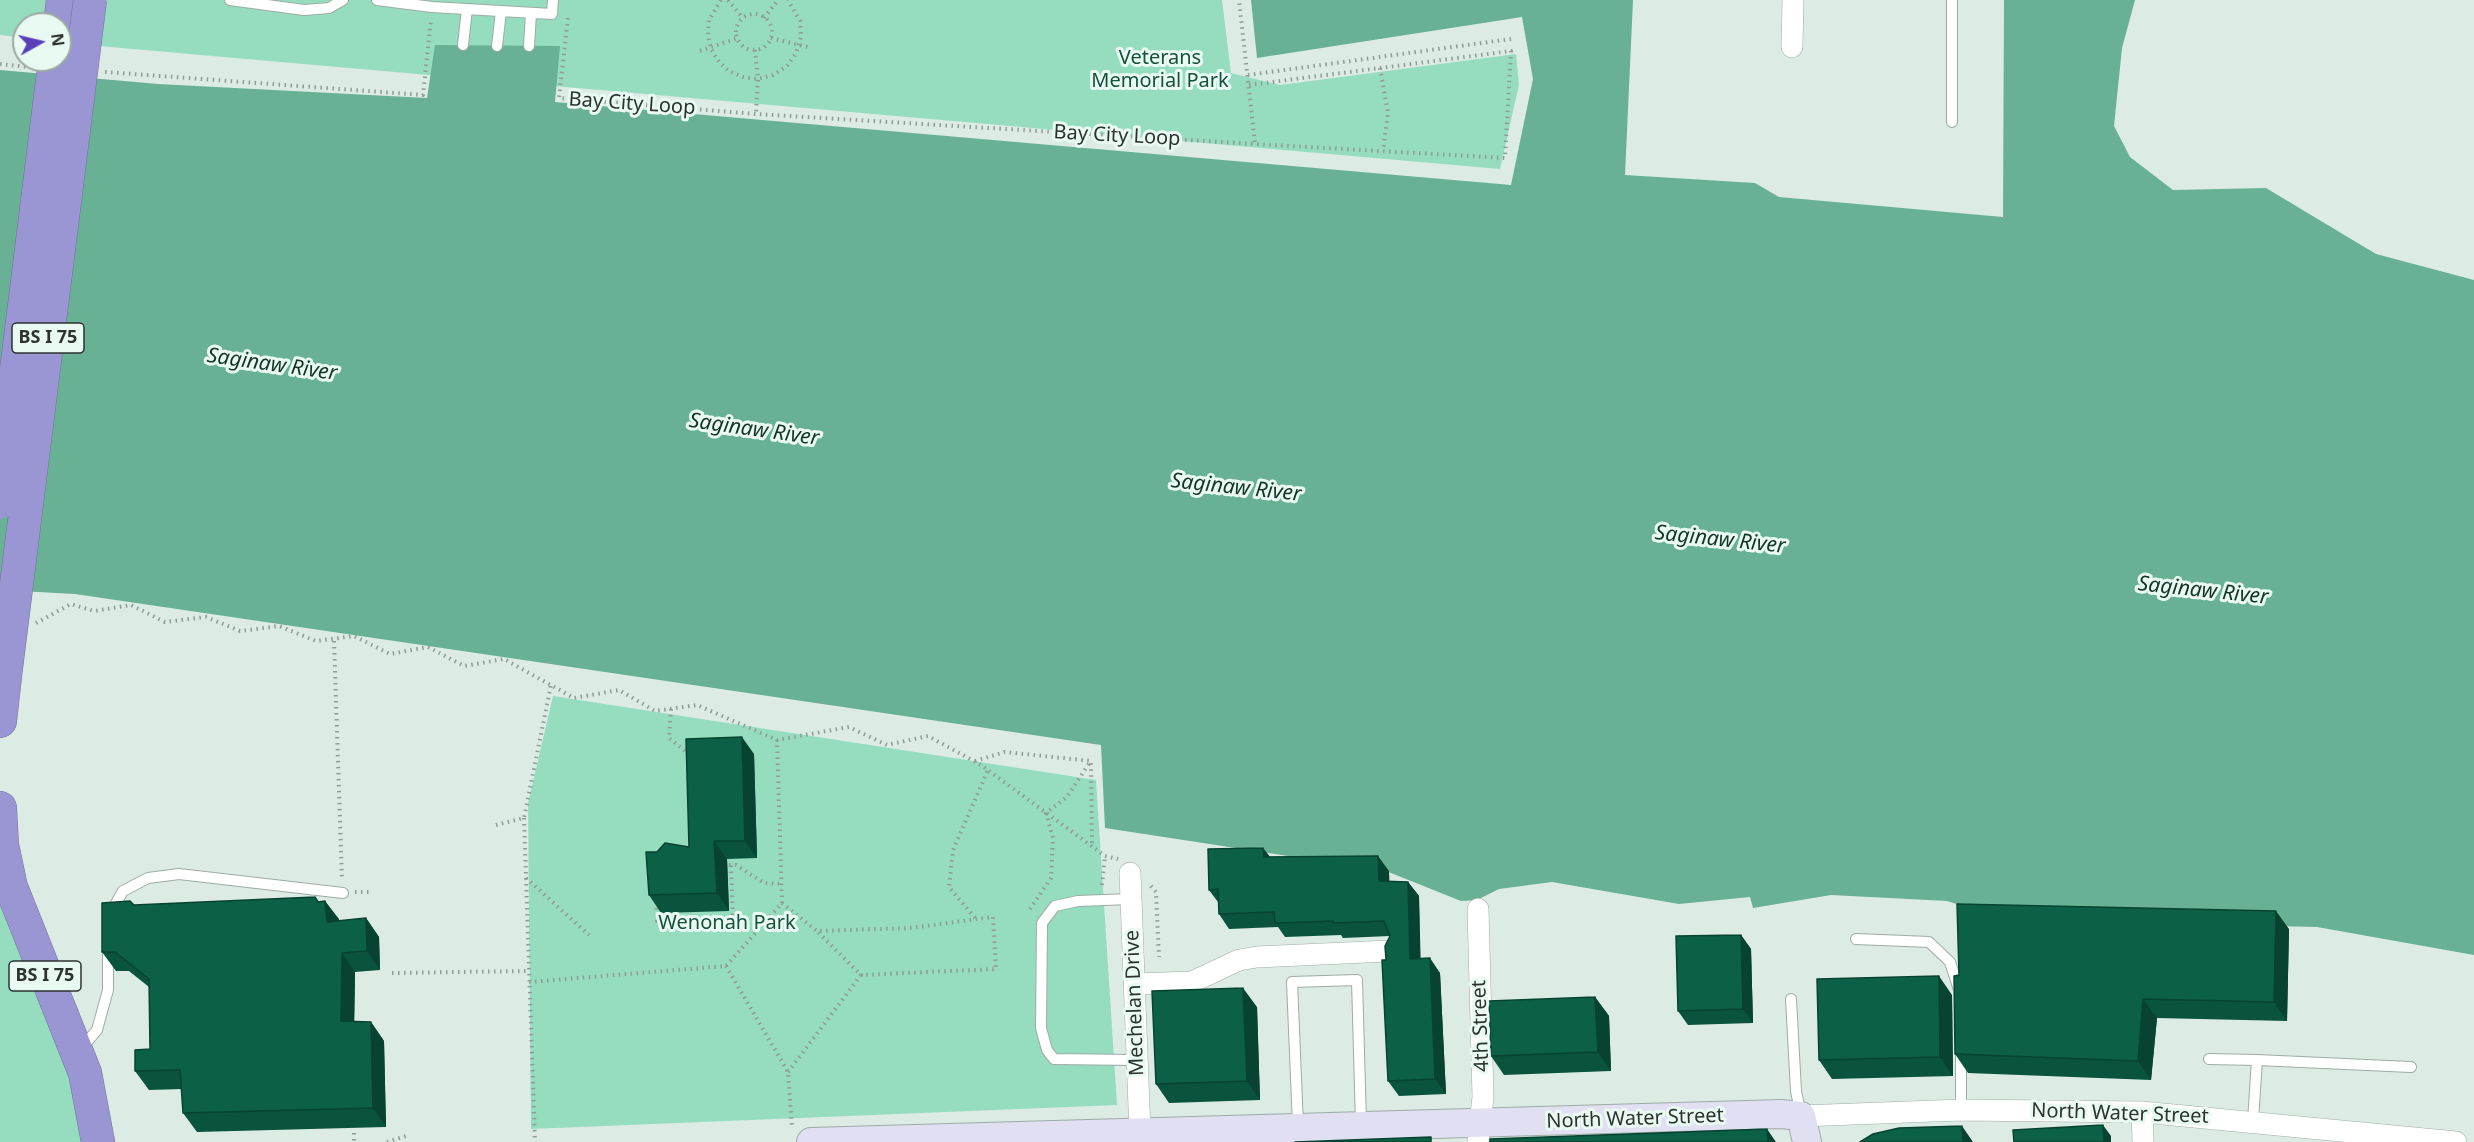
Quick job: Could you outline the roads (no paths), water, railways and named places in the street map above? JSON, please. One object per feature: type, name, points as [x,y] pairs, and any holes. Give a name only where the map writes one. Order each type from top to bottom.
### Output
[{"type":"highway","name":"BS I 75","points":[[0,722],[90,0]]},
{"type":"highway","name":"BS I 75","points":[[0,502],[42,72]]},
{"type":"highway","name":"BS I 75","points":[[0,808],[2,845],[11,887],[85,1074],[98,1142]]},
{"type":"street","points":[[1792,47],[1793,0]]},
{"type":"street","name":"Mechelan Drive","points":[[1129,867],[1140,1137]]},
{"type":"street","name":"4th Street","points":[[1478,909],[1483,1097],[1479,1133]]},
{"type":"street","points":[[1135,984],[1192,982],[1239,960],[1257,957],[1388,951]]},
{"type":"street","name":"North Water Street","points":[[802,1137],[1140,1137],[1361,1128],[1479,1133],[1804,1129],[1960,1110],[2142,1112],[2456,1142]]},
{"type":"street","points":[[2142,1112],[2143,1142]]},
{"type":"lane","points":[[230,0],[304,10],[329,8],[343,0]]},
{"type":"lane","points":[[377,0],[432,7],[552,14],[553,0]]},
{"type":"lane","points":[[1952,0],[1952,122]]},
{"type":"lane","points":[[462,45],[467,9]]},
{"type":"lane","points":[[497,46],[501,11]]},
{"type":"lane","points":[[529,46],[531,13]]},
{"type":"lane","points":[[77,1053],[97,1030],[108,990],[108,917],[123,891],[148,878],[179,874],[343,893]]},
{"type":"lane","points":[[1131,898],[1078,901],[1055,906],[1042,923],[1041,1028],[1047,1050],[1054,1059],[1137,1060]]},
{"type":"lane","points":[[1856,939],[1929,942],[1950,962],[1958,983],[1960,1000]]},
{"type":"lane","points":[[1298,1129],[1292,982],[1357,980],[1361,1128]]},
{"type":"lane","points":[[1791,999],[1796,1091],[1804,1129]]},
{"type":"lane","points":[[1960,1040],[1960,1110]]},
{"type":"lane","points":[[2209,1059],[2411,1067]]},
{"type":"lane","points":[[2253,1121],[2256,1060]]},
{"type":"water","name":"Saginaw River","points":[[1251,0],[1633,0],[1625,175],[1755,183],[1779,197],[2003,217],[2004,0],[2135,0],[2122,48],[2114,126],[2130,157],[2173,190],[2266,188],[2376,254],[2474,280],[2474,955],[2317,927],[2008,920],[1947,901],[1831,895],[1753,908],[1750,897],[1679,904],[1552,882],[1499,889],[1477,900],[1461,901],[1386,871],[1105,828],[1101,745],[75,594],[0,590],[0,70],[158,84],[427,98],[435,45],[560,46],[555,102],[1511,185],[1533,79],[1522,17],[1257,58]]},
{"type":"park label","name":"Veterans Memorial Park","points":[[1160,70]]},
{"type":"park label","name":"Wenonah Park","points":[[727,923]]}]
